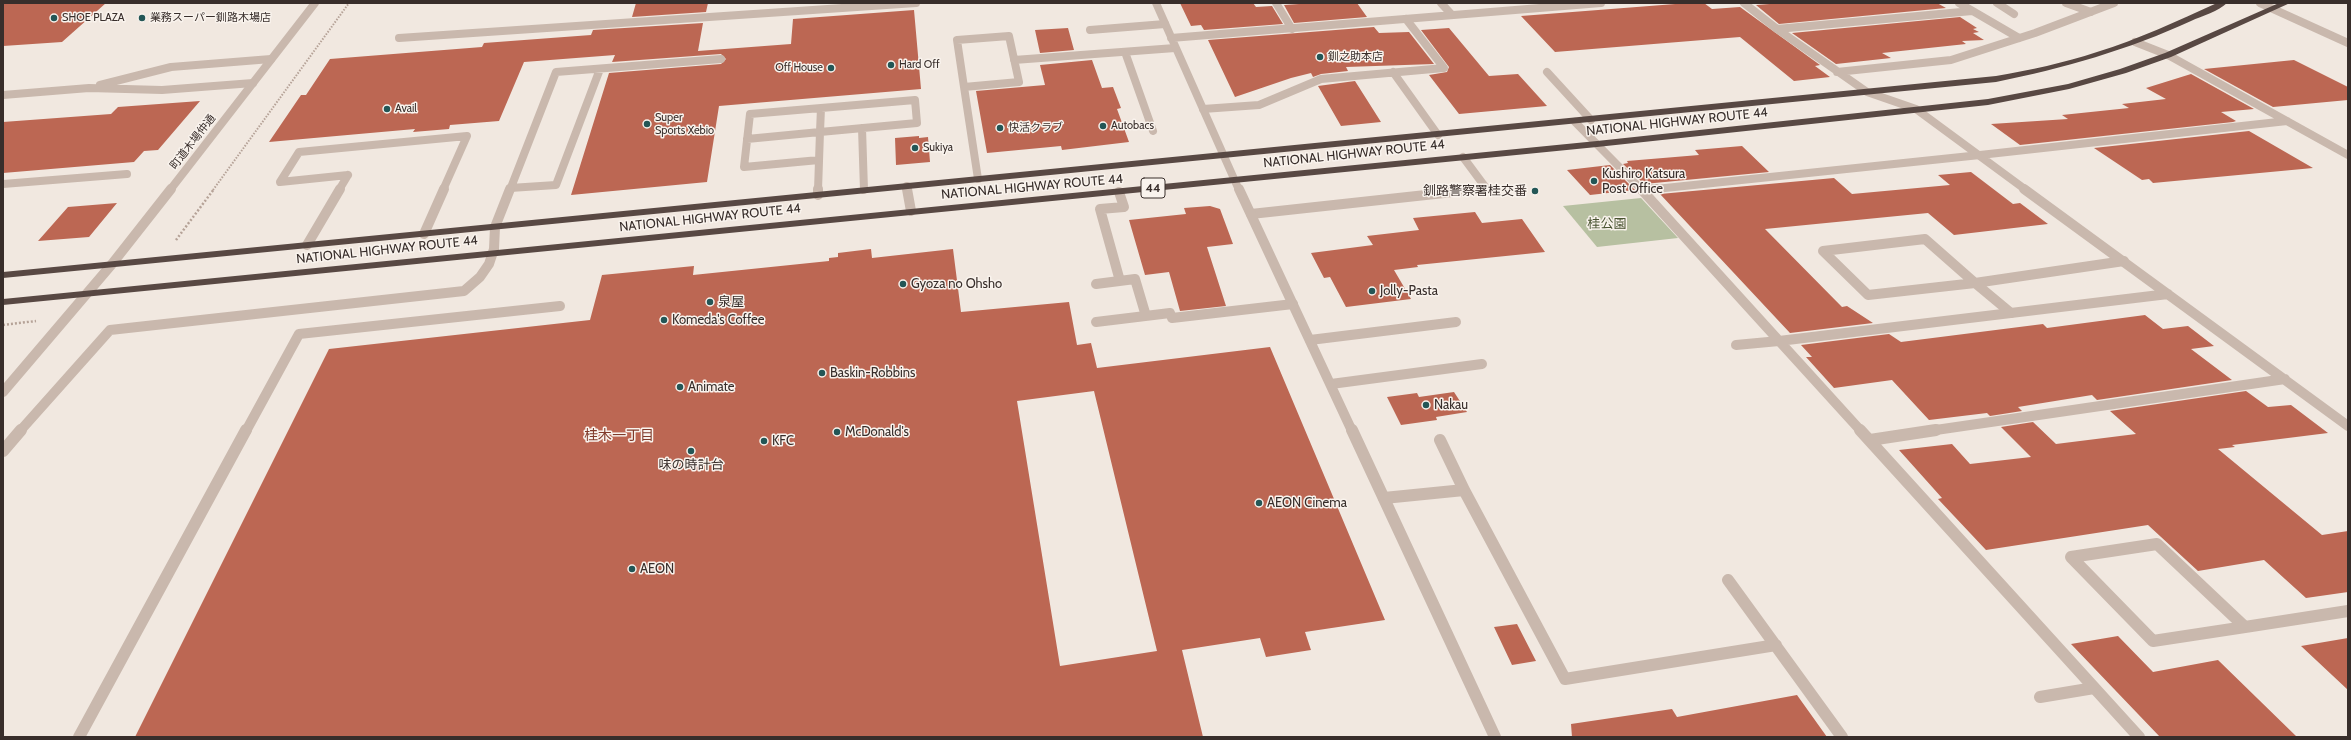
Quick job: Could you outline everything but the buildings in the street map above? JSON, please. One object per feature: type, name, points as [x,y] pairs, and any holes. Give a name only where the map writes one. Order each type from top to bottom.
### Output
[{"type":"highway","name":"NATIONAL HIGHWAY ROUTE 44","points":[[3,275],[864,190],[1576,122],[1996,79],[2044,70],[2134,42],[2223,3]]},
{"type":"highway","name":"NATIONAL HIGHWAY ROUTE 44","points":[[3,302],[495,252],[1597,144],[1988,102],[2028,95],[2123,71],[2168,55],[2286,3]]},
{"type":"street","name":"町道木場仲通","points":[[3,392],[89,293],[314,3]]},
{"type":"street","points":[[399,38],[916,3]]},
{"type":"street","points":[[1156,3],[1251,214],[1495,737]]},
{"type":"street","points":[[1276,3],[1292,29]]},
{"type":"street","points":[[1441,3],[1452,15]]},
{"type":"street","points":[[1171,38],[1601,3]]},
{"type":"street","points":[[1744,3],[1777,29],[1867,92],[1916,109],[2286,379],[2348,426]]},
{"type":"street","points":[[1959,3],[2019,38]]},
{"type":"street","points":[[1997,3],[2014,14]]},
{"type":"street","points":[[2066,3],[2091,12]]},
{"type":"street","points":[[1837,72],[1951,60],[2019,38],[2114,3]]},
{"type":"street","points":[[2260,3],[2275,8],[2348,43]]},
{"type":"street","points":[[1777,29],[1972,11]]},
{"type":"street","points":[[1203,109],[1259,105],[1321,79],[1444,68],[1406,19]]},
{"type":"street","points":[[1090,30],[1165,24]]},
{"type":"street","points":[[964,87],[1019,82],[1009,36],[957,40],[964,87],[978,179]]},
{"type":"street","points":[[2134,42],[2168,55],[2348,156]]},
{"type":"street","points":[[1014,60],[1175,48]]},
{"type":"street","points":[[1125,52],[1153,131]]},
{"type":"street","points":[[3,450],[110,330],[464,291],[485,273],[495,252],[495,227],[556,72],[721,59]]},
{"type":"street","points":[[88,88],[171,67],[271,60]]},
{"type":"street","points":[[510,188],[556,184],[600,69]]},
{"type":"street","points":[[1393,72],[1438,135]]},
{"type":"street","points":[[1547,72],[1591,120]]},
{"type":"street","points":[[3,95],[88,88],[162,90],[253,83]]},
{"type":"street","points":[[747,139],[917,123],[915,100],[750,114],[747,139],[744,167],[819,160]]},
{"type":"street","points":[[818,195],[821,108]]},
{"type":"street","points":[[1642,190],[2287,121]]},
{"type":"street","points":[[1576,122],[1642,190],[2139,737]]},
{"type":"street","points":[[862,128],[864,190]]},
{"type":"street","points":[[307,245],[348,175],[280,182],[299,152],[467,136],[424,234]]},
{"type":"street","points":[[1251,214],[1486,188],[1463,157]]},
{"type":"street","points":[[3,184],[128,174]]},
{"type":"street","points":[[907,186],[911,211]]},
{"type":"street","points":[[1119,192],[1124,207],[1100,209],[1120,281]]},
{"type":"street","points":[[2012,313],[1975,283],[1925,240],[1823,250],[1868,295],[1975,283],[2124,262]]},
{"type":"street","points":[[1096,284],[1134,280],[1146,316]]},
{"type":"street","points":[[1736,345],[2168,294]]},
{"type":"street","points":[[1096,322],[1170,313],[1172,318],[1293,304]]},
{"type":"street","points":[[79,737],[300,334],[560,306]]},
{"type":"street","points":[[1310,340],[1456,322]]},
{"type":"street","points":[[1331,384],[1482,364]]},
{"type":"street","points":[[1870,440],[2286,379]]},
{"type":"street","points":[[1440,440],[1464,490],[1565,679],[1776,645]]},
{"type":"street","points":[[1384,498],[1464,490]]},
{"type":"street","points":[[2245,627],[2157,544],[2071,557],[2153,641],[2245,627],[2348,611]]},
{"type":"street","points":[[1728,580],[1842,737]]},
{"type":"street","points":[[2040,697],[2094,688]]},
{"type":"path","points":[[161,260],[349,3]]},
{"type":"green space","name":"桂公園","points":[[1641,198],[1678,238],[1597,247],[1563,206]]},
{"type":"place","name":"SHOE PLAZA","points":[[54,18]]},
{"type":"place","name":"業務スーパー釧路木場店","points":[[142,18]]},
{"type":"place","name":"釧之助本店","points":[[1320,57]]},
{"type":"place","name":"Hard Off","points":[[891,65]]},
{"type":"place","name":"Off House","points":[[831,68]]},
{"type":"place","name":"Avail","points":[[387,109]]},
{"type":"place","name":"Super Sports Xebio","points":[[647,124]]},
{"type":"place","name":"Autobacs","points":[[1103,126]]},
{"type":"place","name":"快活クラブ","points":[[1000,128]]},
{"type":"place","name":"Sukiya","points":[[915,148]]},
{"type":"place","name":"Kushiro Katsura Post Office","points":[[1594,181]]},
{"type":"place","name":"釧路警察署桂交番","points":[[1535,191]]},
{"type":"place","name":"Gyoza no Ohsho","points":[[903,284]]},
{"type":"place","name":"Jolly-Pasta","points":[[1372,291]]},
{"type":"place","name":"泉屋","points":[[710,302]]},
{"type":"place","name":"Komeda's Coffee","points":[[664,320]]},
{"type":"place","name":"Baskin-Robbins","points":[[822,373]]},
{"type":"place","name":"Animate","points":[[680,387]]},
{"type":"place","name":"Nakau","points":[[1426,405]]},
{"type":"place","name":"McDonald's","points":[[837,432]]},
{"type":"place","name":"KFC","points":[[764,441]]},
{"type":"place","name":"味の時計台","points":[[691,451]]},
{"type":"place","name":"AEON Cinema","points":[[1259,503]]},
{"type":"place","name":"AEON","points":[[632,569]]},
{"type":"district","name":"桂木一丁目","points":[[619,436]]}]
